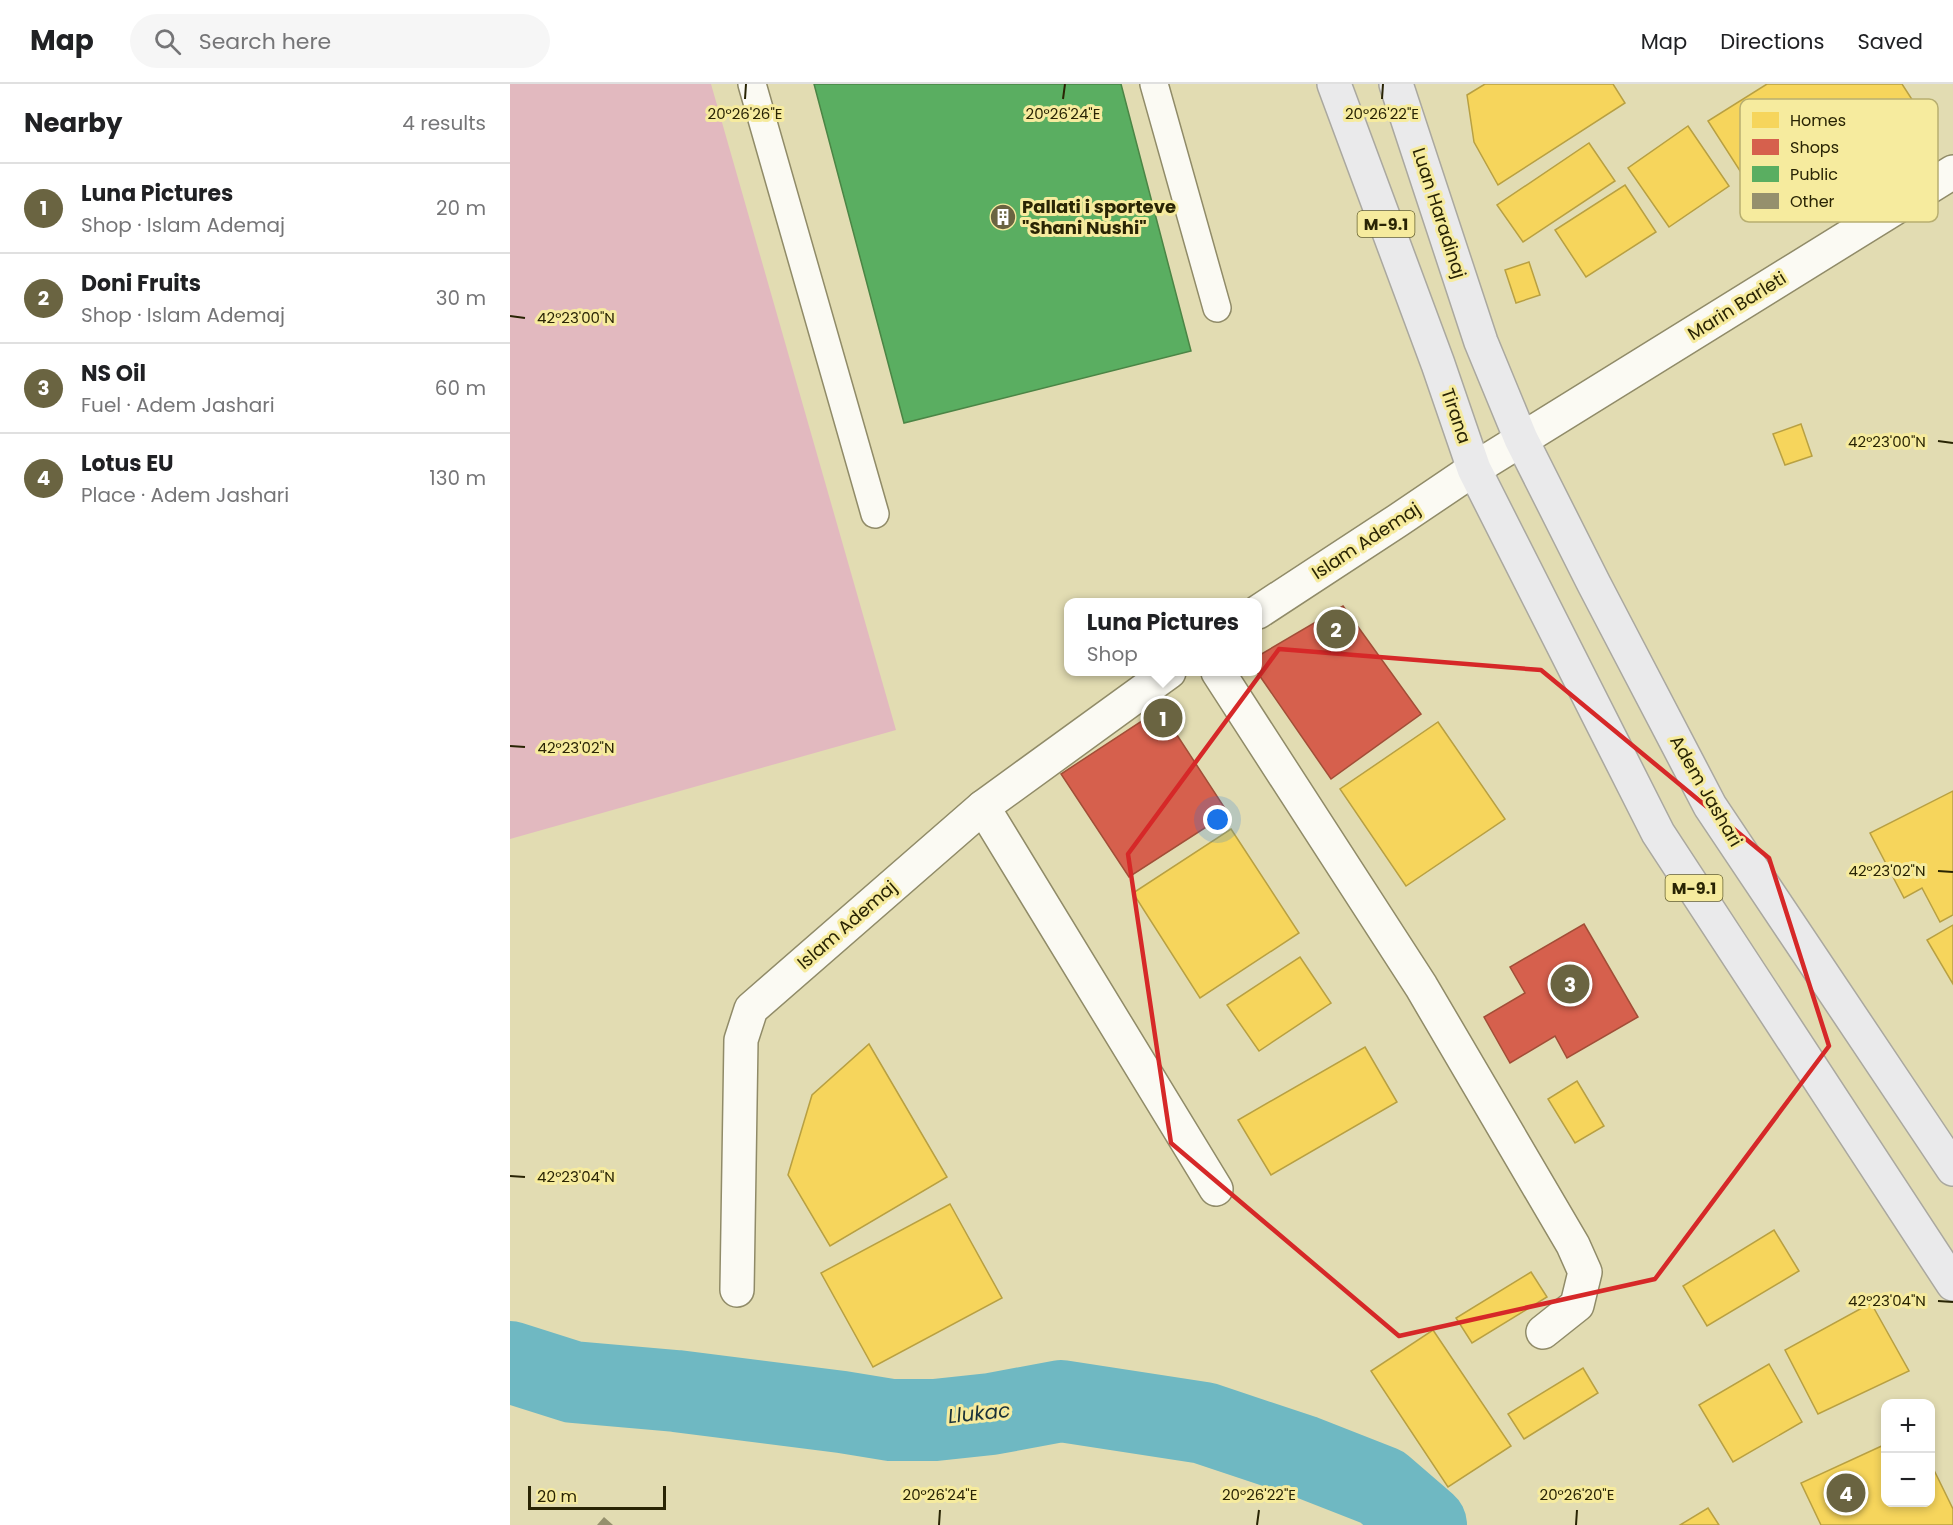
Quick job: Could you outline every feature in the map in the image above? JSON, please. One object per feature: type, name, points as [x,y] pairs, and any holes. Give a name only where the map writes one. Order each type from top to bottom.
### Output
[{"type":"main road","name":"Tirana","points":[[1334,84],[1438,364],[1474,469]]},
{"type":"main road","name":"Luan Haradinaj","points":[[1396,84],[1481,342],[1521,440]]},
{"type":"main road","name":"Adem Jashari","points":[[1521,440],[1710,806],[1953,1169]]},
{"type":"main road","name":"M-9.1","points":[[1474,469],[1658,833],[1953,1284]]},
{"type":"street","name":"Marin Barleti","points":[[1938,181],[1953,172]]},
{"type":"street","name":"Marin Barleti","points":[[1521,440],[1872,222]]},
{"type":"street","points":[[1474,469],[1521,440]]},
{"type":"street","name":"Islam Ademaj","points":[[1262,609],[1474,469]]},
{"type":"street","name":"Islam Ademaj","points":[[737,1290],[741,1040],[751,1009],[983,807],[1163,676]]},
{"type":"street","points":[[1221,676],[1420,986],[1573,1245],[1585,1272],[1577,1305],[1543,1332]]},
{"type":"street","points":[[983,807],[1216,1189]]},
{"type":"lane","points":[[752,84],[875,514]]},
{"type":"lane","points":[[1154,84],[1217,308]]},
{"type":"highlighted area","points":[[1279,649],[1541,670],[1769,858],[1829,1046],[1655,1279],[1399,1336],[1171,1143],[1128,854]]},
{"type":"shaded area","points":[[510,84],[711,84],[896,730],[510,839]]},
{"type":"building: Homes","points":[[1485,84],[1613,84],[1625,103],[1498,185],[1474,142],[1467,95]]},
{"type":"building: Homes","points":[[1767,84],[1902,84],[1912,99],[1743,99]]},
{"type":"building: Homes","points":[[1740,101],[1740,171],[1708,121]]},
{"type":"building: Homes","points":[[1688,126],[1729,186],[1669,227],[1628,168]]},
{"type":"building: Homes","points":[[1589,143],[1615,181],[1523,242],[1497,205]]},
{"type":"building: Homes","points":[[1625,185],[1656,232],[1586,277],[1555,230]]},
{"type":"building: Homes","points":[[1529,262],[1540,295],[1516,303],[1505,270]]},
{"type":"building: Homes","points":[[1801,424],[1812,456],[1785,465],[1773,434]]},
{"type":"building: Homes","points":[[1438,722],[1505,819],[1406,886],[1340,789]]},
{"type":"building: Homes","points":[[1953,791],[1953,915],[1940,922],[1922,888],[1904,898],[1870,833]]},
{"type":"building: Homes","points":[[1231,829],[1299,933],[1200,998],[1133,893]]},
{"type":"building: Homes","points":[[1953,925],[1953,984],[1927,940]]},
{"type":"building: Homes","points":[[1300,957],[1331,1003],[1259,1051],[1227,1005]]},
{"type":"building: Homes","points":[[869,1044],[947,1177],[830,1246],[788,1175],[812,1095]]},
{"type":"building: Homes","points":[[1365,1047],[1397,1102],[1271,1175],[1238,1120]]},
{"type":"building: Homes","points":[[1577,1081],[1604,1126],[1575,1143],[1548,1099]]},
{"type":"building: Homes","points":[[950,1204],[1002,1298],[873,1367],[821,1273]]},
{"type":"building: Homes","points":[[1774,1230],[1799,1271],[1707,1326],[1683,1286]]},
{"type":"building: Homes","points":[[1531,1272],[1547,1297],[1472,1343],[1456,1318]]},
{"type":"building: Homes","points":[[1871,1303],[1909,1371],[1818,1414],[1785,1350]]},
{"type":"building: Homes","points":[[1433,1330],[1511,1446],[1448,1487],[1371,1371]]},
{"type":"building: Homes","points":[[1769,1364],[1802,1422],[1733,1462],[1699,1405]]},
{"type":"building: Homes","points":[[1583,1368],[1598,1393],[1524,1439],[1508,1414]]},
{"type":"building: Homes","points":[[1881,1446],[1881,1507],[1935,1507],[1935,1472],[1953,1509],[1953,1525],[1821,1525],[1801,1483]]},
{"type":"building: Homes","points":[[1708,1508],[1719,1525],[1680,1525]]},
{"type":"building: Shops","points":[[1343,606],[1421,714],[1331,779],[1260,676],[1262,676],[1262,654]]},
{"type":"building: Shops","points":[[1160,709],[1228,813],[1129,877],[1061,774]]},
{"type":"building: Shops","points":[[1584,924],[1638,1017],[1567,1058],[1555,1036],[1510,1063],[1484,1017],[1525,993],[1510,967]]},
{"type":"building: Public","name":"Pallati i sporteve \"Shani Nushi\"","points":[[814,84],[1121,84],[1191,351],[904,423]]},
{"type":"building: Other","points":[[604,1517],[613,1525],[597,1525]]},
{"type":"waterway","name":"Llukac","points":[[510,1362],[573,1382],[676,1391],[891,1420],[935,1420],[991,1414],[1061,1401],[1204,1423],[1303,1456],[1382,1487],[1426,1525]]},
{"type":"place","name":"Pallati i sporteve \"Shani Nushi\"","points":[[1003,217]]},
{"type":"place","name":"Doni Fruits","points":[[1336,629]]},
{"type":"place","name":"Luna Pictures","points":[[1163,718]]},
{"type":"place","name":"NS Oil","points":[[1570,984]]},
{"type":"place","name":"Lotus EU","points":[[1846,1493]]}]
